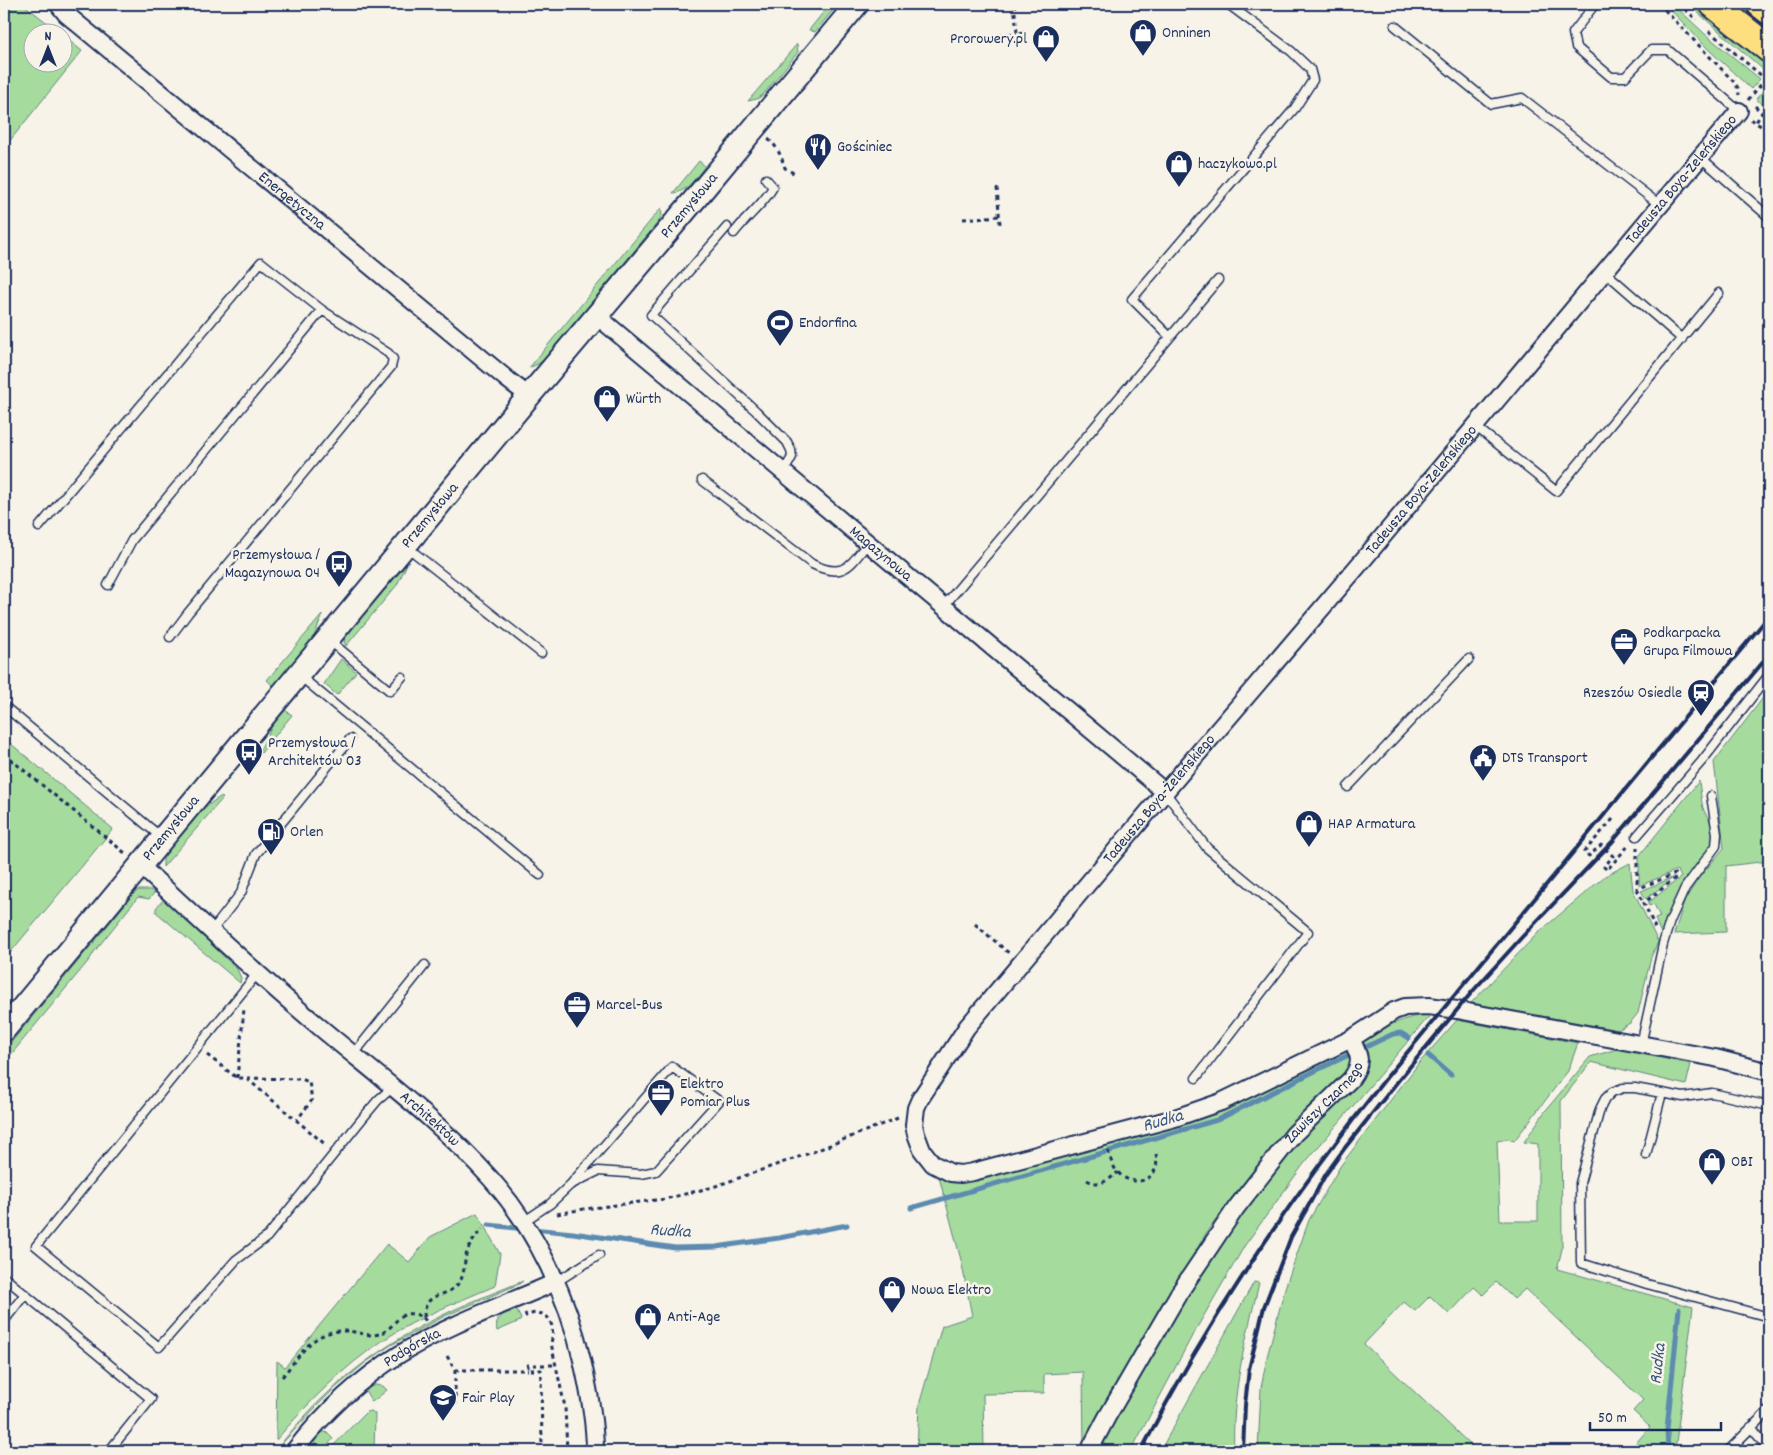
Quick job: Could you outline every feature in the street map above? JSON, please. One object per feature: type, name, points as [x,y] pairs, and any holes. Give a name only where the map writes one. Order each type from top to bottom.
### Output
[{"type":"main road","points":[[1760,4],[1769,11]]},
{"type":"main road","points":[[1706,18],[1769,49]]},
{"type":"street","name":"Energetyczna","points":[[58,4],[66,14],[529,396]]},
{"type":"street","name":"Przemysłowa","points":[[4,1030],[529,396],[857,4]]},
{"type":"street","name":"Tadeusza Boya-Żeleńskiego","points":[[1355,1046],[1221,1102],[1166,1121],[973,1172],[951,1173],[933,1164],[919,1144],[916,1134],[915,1117],[920,1099],[967,1027],[1475,426],[1743,105]]},
{"type":"street","name":"Magazynowa","points":[[597,316],[1165,792]]},
{"type":"street","name":"Architektów","points":[[141,866],[257,974],[429,1118],[462,1148],[492,1180],[534,1239],[568,1310],[581,1356],[595,1429],[595,1451]]},
{"type":"street","name":"Zawiszy Czarnego","points":[[1089,1451],[1124,1386],[1179,1293],[1236,1208],[1294,1134],[1351,1079],[1357,1070],[1355,1046],[1394,1011],[1416,1006],[1457,1010],[1715,1058],[1769,1072]]},
{"type":"street","name":"Podgórska","points":[[294,1451],[312,1428],[343,1398],[370,1375],[400,1354],[459,1323],[556,1282]]},
{"type":"lane","points":[[1170,337],[1132,299],[1295,108],[1313,80],[1310,69],[1291,51],[1228,4]]},
{"type":"lane","points":[[1595,4],[1573,32],[1576,46],[1612,78],[1625,77],[1651,50],[1668,50],[1743,105]]},
{"type":"lane","points":[[1395,26],[1491,104],[1522,98],[1660,205]]},
{"type":"lane","points":[[1700,157],[1769,217]]},
{"type":"lane","points":[[734,233],[773,187],[766,179]]},
{"type":"lane","points":[[727,227],[652,315],[756,410],[787,442],[792,450],[792,457],[783,473]]},
{"type":"lane","points":[[39,527],[261,262],[322,310],[388,353],[393,359],[391,367],[170,637]]},
{"type":"lane","points":[[1604,271],[1682,339]]},
{"type":"lane","points":[[942,607],[1218,280]]},
{"type":"lane","points":[[1475,426],[1556,491],[1719,293]]},
{"type":"lane","points":[[108,585],[132,540],[322,310]]},
{"type":"lane","points":[[702,480],[812,564],[826,570],[838,572],[853,561],[867,544]]},
{"type":"lane","points":[[406,545],[541,653]]},
{"type":"lane","points":[[328,639],[390,690],[402,676]]},
{"type":"lane","points":[[1348,787],[1469,659]]},
{"type":"lane","points":[[298,675],[540,875]]},
{"type":"lane","points":[[1637,836],[1702,761],[1769,675]]},
{"type":"lane","points":[[4,706],[163,839]]},
{"type":"lane","points":[[211,932],[241,893],[256,854],[350,739]]},
{"type":"lane","points":[[1165,792],[1207,848],[1308,932],[1196,1078]]},
{"type":"lane","points":[[1641,1045],[1663,944],[1670,921],[1685,888],[1716,846],[1712,796]]},
{"type":"lane","points":[[353,1055],[425,965]]},
{"type":"lane","points":[[257,974],[36,1246],[159,1347],[236,1260],[267,1237],[378,1100],[392,1088]]},
{"type":"lane","points":[[520,1217],[550,1204],[570,1185],[672,1067],[719,1101],[656,1172],[641,1174],[598,1171],[570,1185]]},
{"type":"lane","points":[[1769,1106],[1712,1093],[1683,1097],[1635,1088],[1623,1088],[1612,1092],[1605,1099],[1600,1109],[1580,1183],[1581,1263],[1647,1284],[1769,1317]]},
{"type":"lane","points":[[1646,1156],[1662,1093]]},
{"type":"lane","points":[[556,1282],[599,1255]]},
{"type":"lane","points":[[4,1277],[151,1399],[109,1451]]},
{"type":"lane","points":[[4,1321],[25,1294]]},
{"type":"lane","points":[[1728,1451],[1769,1410]]},
{"type":"lane","points":[[1751,1427],[1769,1450]]},
{"type":"path","points":[[1014,4],[1017,33]]},
{"type":"path","points":[[1659,4],[1734,82],[1738,88],[1743,105]]},
{"type":"path","points":[[1679,4],[1706,18],[1769,82]]},
{"type":"path","points":[[1000,35],[1025,32]]},
{"type":"path","name":"Tadeusza Boya-Żeleńskiego","points":[[1743,105],[1769,75]]},
{"type":"path","points":[[756,125],[778,150],[785,168],[795,174]]},
{"type":"path","points":[[997,188],[1000,224]]},
{"type":"path","points":[[963,219],[1000,216]]},
{"type":"path","points":[[4,754],[141,866]]},
{"type":"path","points":[[1613,819],[1584,852],[1588,856],[1601,844],[1613,856],[1604,867],[1607,870],[1637,836]]},
{"type":"path","points":[[1637,836],[1637,890],[1663,944]]},
{"type":"path","points":[[1637,890],[1675,874],[1677,877],[1644,903]]},
{"type":"path","points":[[975,924],[1010,954]]},
{"type":"path","points":[[237,1078],[244,1009],[243,990]]},
{"type":"path","points":[[197,1047],[237,1078],[301,1079],[309,1082],[312,1100],[296,1120]]},
{"type":"path","points":[[246,1078],[335,1152]]},
{"type":"path","points":[[556,1215],[584,1208],[665,1199],[712,1187],[810,1152],[896,1118],[915,1117]]},
{"type":"path","points":[[1109,1154],[1113,1166],[1118,1172],[1130,1180],[1141,1181],[1147,1180],[1154,1173],[1156,1154]]},
{"type":"path","points":[[1087,1180],[1093,1184],[1102,1184],[1118,1172]]},
{"type":"path","points":[[282,1376],[310,1343],[327,1333],[349,1331],[372,1335],[388,1330],[398,1319],[406,1314],[415,1314],[425,1319],[425,1306],[431,1298],[451,1290],[460,1281],[468,1252],[482,1229]]},
{"type":"path","points":[[526,1316],[536,1312],[548,1317],[553,1334],[551,1343],[565,1408],[567,1451]]},
{"type":"path","points":[[447,1356],[455,1370],[455,1405]]},
{"type":"path","points":[[528,1370],[528,1366],[556,1366]]},
{"type":"path","points":[[455,1370],[541,1370],[542,1451]]},
{"type":"green space","points":[[4,4],[23,4],[46,22],[22,22],[22,72],[65,72],[4,148]]},
{"type":"green space","points":[[830,4],[838,4],[815,32],[809,30]]},
{"type":"green space","points":[[1665,4],[1673,4],[1705,34],[1760,79],[1751,89],[1708,49]]},
{"type":"green space","points":[[1688,4],[1696,4],[1769,63],[1769,68],[1766,72]]},
{"type":"green space","points":[[1733,4],[1743,4],[1769,25],[1769,33]]},
{"type":"green space","points":[[72,43],[82,51],[72,63]]},
{"type":"green space","points":[[797,44],[798,52],[763,95],[748,101]]},
{"type":"green space","points":[[1767,86],[1769,87],[1769,110],[1756,99]]},
{"type":"green space","points":[[699,161],[705,166],[695,179],[683,190],[673,193]]},
{"type":"green space","points":[[661,208],[662,215],[659,221],[544,360],[529,368]]},
{"type":"green space","points":[[407,564],[397,585],[346,646],[344,642],[345,636]]},
{"type":"green space","points":[[322,615],[314,637],[273,686],[267,680]]},
{"type":"green space","points":[[341,659],[356,672],[337,695],[324,684]]},
{"type":"green space","points":[[1769,690],[1769,861],[1726,866],[1726,932],[1674,934],[1685,900],[1698,879],[1724,848],[1714,762]]},
{"type":"green space","points":[[285,710],[292,715],[261,753],[259,752],[274,722]]},
{"type":"green space","points":[[4,738],[113,829],[4,960]]},
{"type":"green space","points":[[1699,781],[1703,808],[1710,820],[1713,836],[1704,859],[1679,892],[1662,936],[1655,919],[1660,917],[1654,904],[1649,906],[1648,903],[1681,877],[1677,870],[1639,886],[1639,856]]},
{"type":"green space","points":[[220,797],[223,798],[163,867],[163,859],[168,850],[202,809]]},
{"type":"green space","points":[[1630,863],[1633,890],[1658,942],[1651,957],[1638,1013],[1630,1023],[1618,1030],[1471,1003],[1538,933],[1605,876]]},
{"type":"green space","points":[[1674,877],[1646,899],[1641,891]]},
{"type":"green space","points":[[139,890],[155,892],[149,899],[138,897],[90,959],[4,1063],[4,1051],[130,896]]},
{"type":"green space","points":[[164,899],[237,969],[241,978],[240,983],[156,912],[156,908]]},
{"type":"green space","points":[[1431,1014],[1303,1165],[1245,1245],[1192,1336],[1131,1451],[1098,1451],[1135,1378],[1227,1234],[1299,1136],[1362,1073],[1360,1041],[1385,1027],[1403,1020]]},
{"type":"green space","points":[[1457,1020],[1578,1043],[1568,1071],[1514,1141],[1508,1139],[1497,1141],[1500,1221],[1538,1221],[1538,1144],[1524,1142],[1546,1110],[1590,1057],[1617,1049],[1691,1064],[1686,1085],[1591,1062],[1561,1101],[1562,1249],[1557,1269],[1693,1307],[1675,1451],[1642,1451],[1635,1444],[1650,1427],[1633,1411],[1643,1400],[1525,1289],[1514,1299],[1496,1282],[1483,1295],[1474,1287],[1449,1314],[1430,1296],[1415,1311],[1404,1302],[1364,1344],[1477,1451],[1258,1451],[1261,1388],[1267,1357],[1285,1288],[1309,1220],[1341,1165],[1419,1063]]},
{"type":"green space","points":[[1345,1049],[1352,1064],[1288,1130],[1208,1230],[1084,1445],[1083,1372],[1044,1374],[1044,1393],[983,1394],[984,1451],[917,1451],[919,1405],[942,1326],[972,1316],[961,1260],[939,1177],[955,1182],[969,1181],[1162,1129],[1234,1105]]},
{"type":"green space","points":[[477,1213],[500,1254],[495,1286],[425,1317],[385,1339],[355,1361],[327,1386],[276,1440],[277,1361],[285,1367],[387,1244],[409,1262],[430,1237]]},
{"type":"green space","points":[[523,1281],[445,1316],[391,1345],[365,1363],[334,1389],[277,1449],[293,1429],[329,1392],[369,1359],[412,1331],[479,1299]]},
{"type":"green space","points":[[1254,1282],[1259,1283],[1240,1366],[1235,1408],[1234,1451],[1160,1451]]},
{"type":"green space","points":[[516,1309],[521,1319],[520,1321],[497,1331],[497,1322],[501,1316]]},
{"type":"green space","points":[[375,1385],[383,1386],[387,1390],[372,1402],[366,1392],[368,1388]]},
{"type":"green space","points":[[371,1411],[375,1414],[374,1451],[328,1451],[366,1412]]},
{"type":"green space","points":[[321,1432],[326,1432],[333,1439],[322,1451],[314,1442]]},
{"type":"waterway","name":"Rudka","points":[[911,1208],[1217,1120],[1393,1034],[1401,1033],[1409,1038]]},
{"type":"waterway","name":"Rudka","points":[[1428,1055],[1451,1075]]},
{"type":"waterway","name":"Rudka","points":[[489,1225],[524,1229]]},
{"type":"waterway","name":"Rudka","points":[[532,1229],[675,1248],[716,1247],[779,1238],[847,1225]]},
{"type":"waterway","name":"Rudka","points":[[1668,1451],[1667,1429],[1679,1309]]},
{"type":"railway","points":[[1141,1451],[1167,1402],[1224,1305],[1254,1258],[1318,1167],[1386,1078],[1769,616]]},
{"type":"railway","points":[[1243,1451],[1249,1369],[1264,1307],[1291,1237],[1326,1174],[1398,1081],[1472,992],[1613,841],[1769,655]]},
{"type":"place","name":"Onninen","points":[[1143,57]]},
{"type":"place","name":"Prorowery.pl","points":[[1046,63]]},
{"type":"place","name":"Gościniec","points":[[818,171]]},
{"type":"place","name":"haczykowo.pl","points":[[1179,188]]},
{"type":"place","name":"Endorfina","points":[[780,347]]},
{"type":"place","name":"Würth","points":[[607,423]]},
{"type":"place","name":"Przemysłowa / Magazynowa 04","points":[[339,588]]},
{"type":"place","name":"Podkarpacka Grupa Filmowa","points":[[1624,666]]},
{"type":"place","name":"Rzeszów Osiedle","points":[[1701,717]]},
{"type":"place","name":"Przemysłowa / Architektów 03","points":[[249,776]]},
{"type":"place","name":"DTS Transport","points":[[1483,782]]},
{"type":"place","name":"HAP Armatura","points":[[1309,848]]},
{"type":"place","name":"Orlen","points":[[271,856]]},
{"type":"place","name":"Marcel-Bus","points":[[577,1029]]},
{"type":"place","name":"Elektro Pomiar Plus","points":[[661,1117]]},
{"type":"place","name":"OBI","points":[[1712,1186]]},
{"type":"place","name":"Nowa Elektro","points":[[892,1314]]},
{"type":"place","name":"Anti-Age","points":[[648,1341]]},
{"type":"place","name":"Fair Play","points":[[443,1422]]}]
